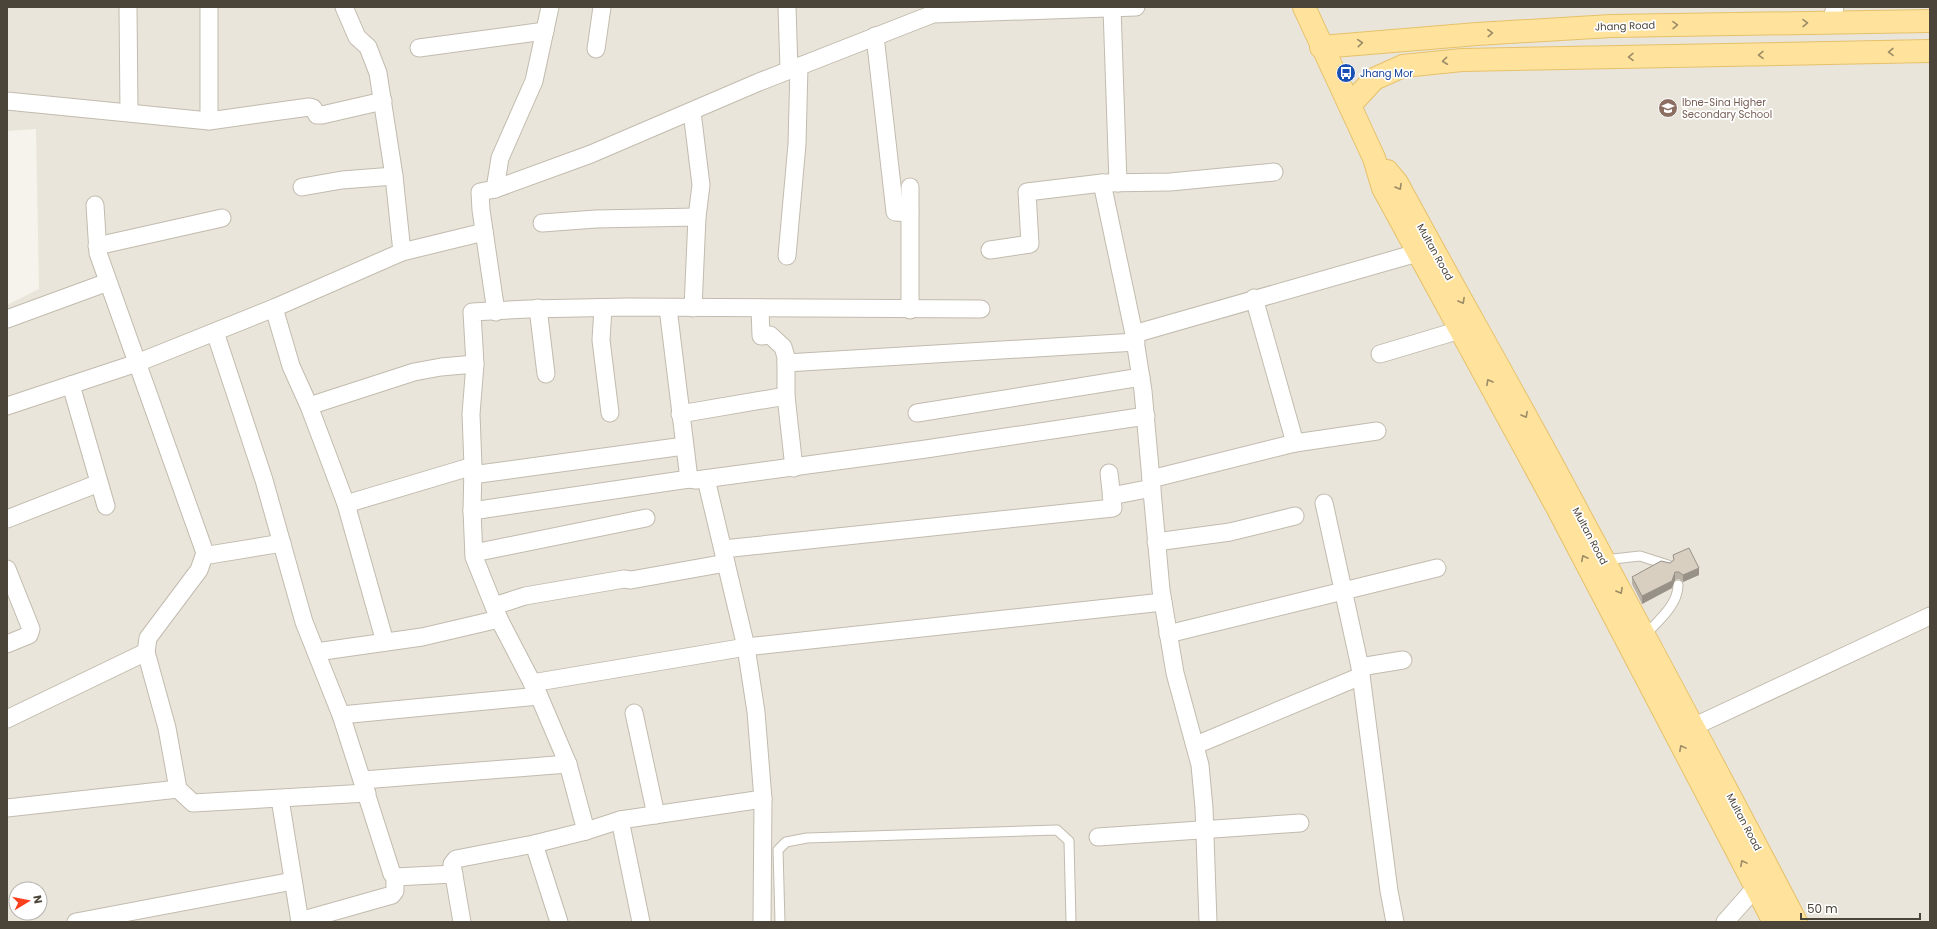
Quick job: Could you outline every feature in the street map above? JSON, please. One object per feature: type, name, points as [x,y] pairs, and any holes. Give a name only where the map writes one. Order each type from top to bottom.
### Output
[{"type":"main road","name":"Multan Road","points":[[1304,7],[1321,47],[1374,158],[1382,188],[1558,509],[1774,922]]},
{"type":"main road","name":"Jhang Road","points":[[1321,47],[1477,34],[1833,15],[1910,14],[1930,21]]},
{"type":"main road","points":[[1350,105],[1374,79],[1402,66],[1462,60],[1930,50]]},
{"type":"main road","name":"Multan Road","points":[[1374,158],[1397,183],[1572,501],[1602,560],[1695,726],[1796,922]]},
{"type":"street","points":[[128,7],[130,59],[129,112]]},
{"type":"street","points":[[209,7],[209,121]]},
{"type":"street","points":[[344,7],[357,37],[368,47],[378,73],[394,176],[402,252]]},
{"type":"street","points":[[496,189],[500,158],[534,81],[550,7]]},
{"type":"street","points":[[596,49],[602,7]]},
{"type":"street","points":[[787,7],[794,68],[797,144],[787,256]]},
{"type":"street","points":[[496,312],[484,232],[480,192],[496,189],[591,154],[933,11],[1136,7]]},
{"type":"street","points":[[1112,8],[1110,183],[1146,416],[1156,542],[1163,602],[1175,673],[1196,745],[1200,765],[1205,830],[1208,922]]},
{"type":"street","points":[[419,48],[545,31]]},
{"type":"street","points":[[875,36],[895,212],[910,213]]},
{"type":"street","points":[[7,101],[209,121],[309,107],[313,108],[317,115],[322,115],[383,101]]},
{"type":"street","points":[[692,112],[701,185],[697,217],[693,308]]},
{"type":"street","points":[[990,250],[1030,244],[1027,192],[1110,183],[1170,182],[1274,172]]},
{"type":"street","points":[[302,187],[342,180],[394,176]]},
{"type":"street","points":[[910,187],[910,310]]},
{"type":"street","points":[[95,205],[97,246],[108,282],[204,554],[199,570],[148,638],[146,652],[167,728],[178,789],[193,803],[280,799],[365,787],[568,764]]},
{"type":"street","points":[[542,223],[596,219],[697,217]]},
{"type":"street","points":[[97,246],[222,218]]},
{"type":"street","points":[[7,406],[137,363],[274,308],[402,252],[484,232]]},
{"type":"street","points":[[786,363],[1135,338],[1254,298],[1417,253]]},
{"type":"street","points":[[7,319],[108,282]]},
{"type":"street","points":[[1254,298],[1295,443]]},
{"type":"street","points":[[274,308],[291,366],[309,406],[346,504],[385,642]]},
{"type":"street","points":[[586,831],[568,764],[536,690],[497,613],[474,553],[471,414],[475,364],[472,312],[496,312],[538,308],[981,309]]},
{"type":"street","points":[[538,308],[546,374]]},
{"type":"street","points":[[603,308],[601,340],[610,413]]},
{"type":"street","points":[[668,308],[689,479]]},
{"type":"street","points":[[760,308],[761,336],[770,335],[783,347],[786,363],[786,396],[794,468]]},
{"type":"street","points":[[1380,354],[1460,330]]},
{"type":"street","points":[[215,332],[264,480],[304,622],[342,715],[390,868],[396,877],[394,891],[392,894],[300,922],[280,799]]},
{"type":"street","points":[[309,406],[414,372],[441,367],[475,364]]},
{"type":"street","points":[[917,413],[1141,377]]},
{"type":"street","points":[[71,385],[106,506]]},
{"type":"street","points":[[680,414],[786,396]]},
{"type":"street","points":[[472,511],[689,479],[706,479],[794,468],[1146,416]]},
{"type":"street","points":[[1111,496],[1295,443],[1377,430]]},
{"type":"street","points":[[346,504],[472,471],[684,446]]},
{"type":"street","points":[[316,652],[438,634],[497,613],[525,596],[624,579],[631,580],[724,556],[1113,508],[1109,473]]},
{"type":"street","points":[[706,479],[746,647],[756,712],[763,799],[762,922]]},
{"type":"street","points":[[7,519],[99,483]]},
{"type":"street","points":[[1324,503],[1361,671],[1389,891],[1395,922]]},
{"type":"street","points":[[1156,542],[1230,532],[1295,516]]},
{"type":"street","points":[[474,553],[646,518]]},
{"type":"street","points":[[204,554],[209,555],[282,543]]},
{"type":"street","points":[[1168,634],[1437,568]]},
{"type":"street","points":[[7,569],[31,629],[29,635],[7,644]]},
{"type":"street","points":[[342,715],[536,690],[746,647],[1163,602]]},
{"type":"street","points":[[1695,726],[1930,616]]},
{"type":"street","points":[[7,719],[146,652]]},
{"type":"street","points":[[1196,745],[1361,671],[1403,660]]},
{"type":"street","points":[[634,713],[656,815]]},
{"type":"street","points":[[7,808],[178,789]]},
{"type":"street","points":[[462,922],[452,864],[456,859],[534,844],[586,831],[620,820],[763,799]]},
{"type":"street","points":[[620,820],[641,922]]},
{"type":"street","points":[[1098,837],[1300,823]]},
{"type":"street","points":[[534,844],[559,922]]},
{"type":"street","points":[[396,877],[454,874]]},
{"type":"street","points":[[76,922],[293,881]]},
{"type":"street","points":[[1724,922],[1756,887]]},
{"type":"lane","points":[[1602,560],[1640,556],[1668,565]]},
{"type":"lane","points":[[1645,635],[1662,617],[1674,601],[1678,585]]},
{"type":"lane","points":[[780,922],[778,850],[786,842],[807,838],[1057,830],[1068,840],[1071,922]]},
{"type":"shaded area","points":[[7,7],[1930,7],[1930,922],[7,922],[7,305],[39,289],[36,129],[7,131]]},
{"type":"building","points":[[1689,548],[1699,568],[1683,575],[1679,572],[1675,572],[1672,581],[1642,596],[1632,577],[1661,561],[1670,563],[1674,560],[1673,555]]},
{"type":"place","name":"Jhang Mor","points":[[1346,73]]},
{"type":"place","name":"Ibne-Sina Higher Secondary School","points":[[1668,108]]}]
